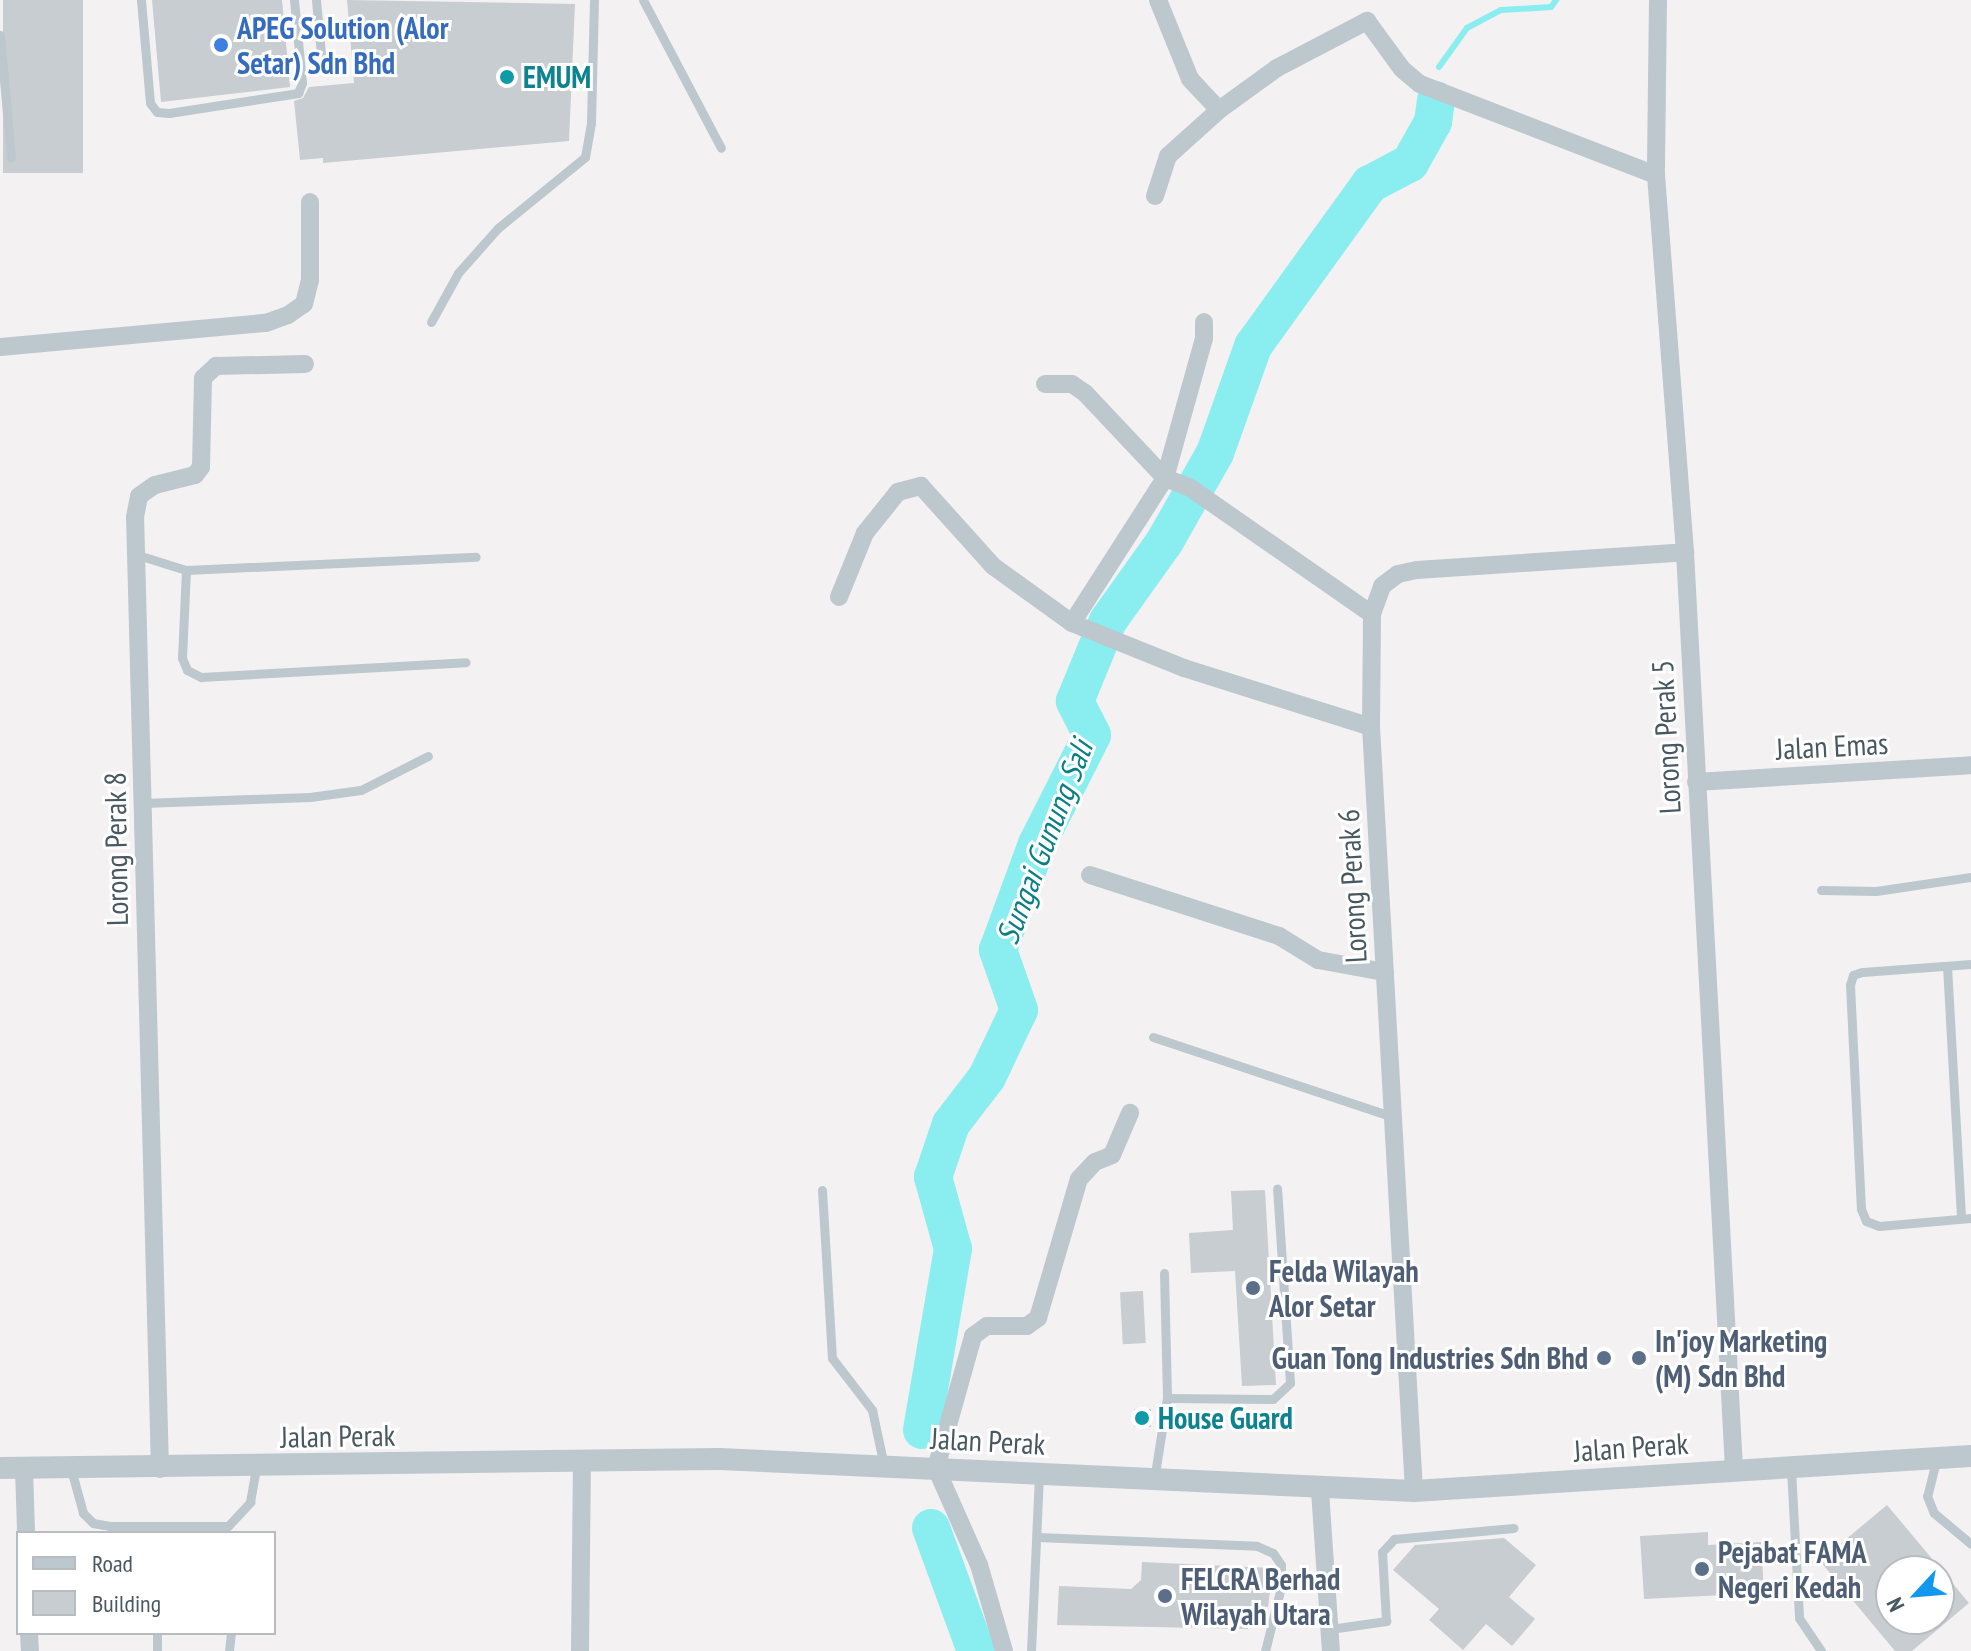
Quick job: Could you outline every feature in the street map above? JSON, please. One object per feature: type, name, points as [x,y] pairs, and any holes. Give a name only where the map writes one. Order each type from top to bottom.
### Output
[{"type":"street","points":[[1158,0],[1190,79],[1219,110]]},
{"type":"street","name":"Lorong Perak 5","points":[[1658,0],[1656,175],[1685,552],[1734,1470]]},
{"type":"street","points":[[1155,196],[1168,156],[1219,110],[1277,68],[1367,21],[1376,26],[1402,69],[1420,84],[1656,175]]},
{"type":"street","points":[[0,347],[266,323],[288,315],[304,304],[310,280],[310,202]]},
{"type":"street","points":[[1072,623],[1165,478],[1204,338],[1204,322]]},
{"type":"street","name":"Lorong Perak 8","points":[[160,1469],[143,803],[139,496],[155,485],[195,475],[201,467],[203,378],[216,366],[230,363],[305,364]]},
{"type":"street","points":[[1045,384],[1072,384],[1085,393],[1165,478],[1189,487],[1372,614]]},
{"type":"street","points":[[839,597],[865,533],[898,492],[921,486],[993,566],[1072,623],[1117,642],[1371,727]]},
{"type":"street","name":"Lorong Perak 6","points":[[1414,1491],[1371,727],[1372,614],[1382,586],[1408,572],[1685,552]]},
{"type":"street","name":"Jalan Emas","points":[[1696,782],[1971,765]]},
{"type":"street","points":[[1090,875],[1279,936],[1318,960],[1385,972]]},
{"type":"street","points":[[1004,1651],[979,1565],[936,1468],[973,1336],[987,1326],[1027,1326],[1038,1318],[1079,1179],[1095,1162],[1112,1155],[1130,1113]]},
{"type":"street","name":"Jalan Perak","points":[[0,1468],[256,1468],[719,1459],[936,1468],[1320,1491],[1414,1491],[1971,1456]]},
{"type":"street","points":[[580,1651],[582,1463]]},
{"type":"street","points":[[24,1468],[26,1531]]},
{"type":"street","points":[[1320,1491],[1331,1651]]},
{"type":"lane","points":[[141,0],[150,103],[157,112],[169,113],[298,93],[302,83],[294,0]]},
{"type":"lane","points":[[316,0],[321,54]]},
{"type":"lane","points":[[431,322],[458,273],[498,228],[585,157],[591,123],[594,0]]},
{"type":"lane","points":[[643,0],[721,148]]},
{"type":"lane","points":[[0,35],[11,158]]},
{"type":"lane","points":[[138,555],[186,570],[476,557]]},
{"type":"lane","points":[[186,570],[182,658],[187,670],[201,677],[466,662]]},
{"type":"lane","points":[[143,803],[310,797],[361,790],[428,756]]},
{"type":"lane","points":[[1821,890],[1876,891],[1971,877]]},
{"type":"lane","points":[[1947,966],[1966,1218],[1879,1226],[1866,1221],[1861,1209],[1853,975],[1947,966],[1971,964]]},
{"type":"lane","points":[[1153,1037],[1393,1117]]},
{"type":"lane","points":[[1167,1398],[1273,1399],[1290,1383],[1277,1188]]},
{"type":"lane","points":[[822,1190],[829,1349],[839,1373],[872,1410],[884,1466]]},
{"type":"lane","points":[[1154,1481],[1167,1398],[1164,1273]]},
{"type":"lane","points":[[1937,1458],[1927,1496],[1934,1513],[1971,1544]]},
{"type":"lane","points":[[1791,1466],[1799,1618],[1821,1651]]},
{"type":"lane","points":[[71,1469],[83,1513],[93,1523],[153,1530],[228,1529],[250,1502],[256,1468]]},
{"type":"lane","points":[[1031,1651],[1039,1474]]},
{"type":"lane","points":[[1330,1629],[1386,1621],[1382,1552],[1394,1539],[1513,1528]]},
{"type":"lane","points":[[1037,1537],[1257,1546],[1273,1553],[1281,1565],[1281,1587],[1265,1651]]},
{"type":"building","points":[[3,0],[83,0],[83,173],[3,173]]},
{"type":"building","name":"APEG Solution (Alor Setar) Sdn Bhd","points":[[152,0],[282,0],[290,87],[161,102]]},
{"type":"building","points":[[347,0],[575,4],[569,141],[323,163],[323,158],[300,160],[294,101],[303,98],[309,87],[354,83]]},
{"type":"building","name":"Felda Wilayah Alor Setar","points":[[1265,1190],[1276,1385],[1242,1386],[1235,1271],[1191,1273],[1189,1233],[1233,1230],[1231,1191]]},
{"type":"building","points":[[1143,1291],[1146,1343],[1123,1344],[1120,1292]]},
{"type":"building","name":"House Guard","points":[[1134,1409],[1151,1409],[1151,1427],[1134,1427]]},
{"type":"building","points":[[1887,1505],[1929,1555],[1875,1555],[1875,1627],[1820,1561]]},
{"type":"building","name":"Pejabat FAMA Negeri Kedah","points":[[1708,1532],[1708,1545],[1761,1542],[1764,1593],[1644,1599],[1640,1536]]},
{"type":"building","points":[[1504,1538],[1536,1565],[1509,1597],[1535,1619],[1512,1646],[1486,1624],[1463,1650],[1429,1620],[1439,1609],[1393,1570],[1415,1545]]},
{"type":"building","name":"FELCRA Berhad Wilayah Utara","points":[[1142,1562],[1273,1568],[1268,1607],[1249,1606],[1248,1629],[1057,1625],[1059,1586],[1131,1589],[1141,1580]]},
{"type":"building","points":[[1955,1586],[1969,1603],[1955,1615]]},
{"type":"building","points":[[1882,1635],[1931,1635],[1912,1651],[1895,1651]]},
{"type":"waterway","points":[[1439,67],[1467,28],[1501,10],[1551,7],[1556,0]]},
{"type":"waterway","name":"Sungai Gunung Sali","points":[[922,1430],[953,1249],[933,1177],[951,1124],[987,1077],[1019,1010],[998,950],[1037,844],[1092,735],[1075,701],[1108,621],[1165,541],[1215,453],[1253,346],[1370,184],[1410,163],[1433,122],[1436,100]]},
{"type":"waterway","name":"Sungai Gunung Sali","points":[[931,1528],[976,1651]]},
{"type":"place","name":"APEG Solution (Alor Setar) Sdn Bhd","points":[[221,45]]},
{"type":"place","name":"EMUM","points":[[507,77]]},
{"type":"place","name":"Felda Wilayah Alor Setar","points":[[1253,1288]]},
{"type":"place","name":"Guan Tong Industries Sdn Bhd","points":[[1604,1358]]},
{"type":"place","name":"In'joy Marketing (M) Sdn Bhd","points":[[1639,1358]]},
{"type":"place","name":"House Guard","points":[[1142,1418]]},
{"type":"place","name":"Pejabat FAMA Negeri Kedah","points":[[1702,1569]]},
{"type":"place","name":"FELCRA Berhad Wilayah Utara","points":[[1165,1596]]}]
